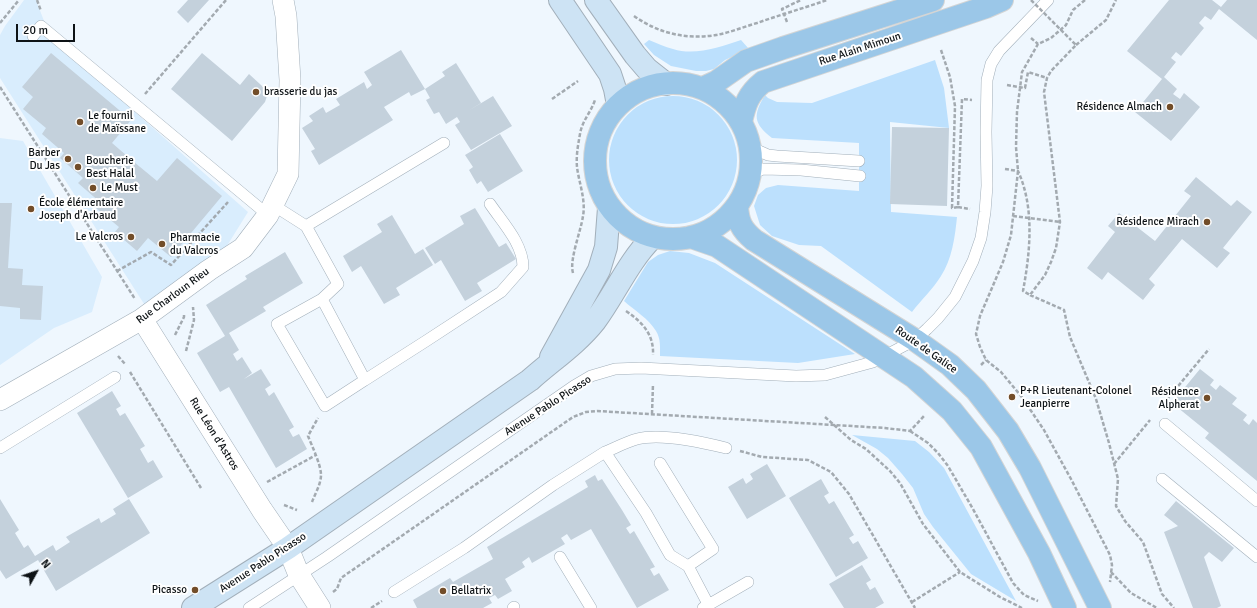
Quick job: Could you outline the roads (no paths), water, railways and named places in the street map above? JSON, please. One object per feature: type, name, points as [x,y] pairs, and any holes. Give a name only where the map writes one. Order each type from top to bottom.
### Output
[{"type":"main road","points":[[560,0],[610,74],[618,105]]},
{"type":"main road","points":[[596,0],[635,56],[666,84]]},
{"type":"main road","points":[[702,88],[716,82],[746,61],[933,0]]},
{"type":"main road","name":"Rue Alain Mimoun","points":[[741,122],[745,105],[753,90],[763,82],[986,7],[1002,0]]},
{"type":"main road","points":[[678,83],[702,88],[724,102],[741,122],[750,147],[751,174],[742,199],[737,206],[726,220],[704,234],[679,240],[652,238],[628,227],[609,208],[598,186],[594,160],[598,135],[610,113],[629,96],[652,85],[666,84],[678,83]]},
{"type":"main road","name":"Route de Galice","points":[[737,206],[738,219],[746,233],[754,240],[915,340],[950,365],[976,390],[1008,430],[1034,475],[1100,608]]},
{"type":"main road","name":"Avenue Pablo Picasso","points":[[548,364],[599,270],[606,247],[609,208]]},
{"type":"main road","points":[[691,237],[717,246],[884,357],[914,377],[952,411],[981,448],[1039,553],[1065,608]]},
{"type":"main road","name":"Avenue Pablo Picasso","points":[[193,608],[288,548],[530,380],[578,340],[595,321],[640,250],[652,238]]},
{"type":"street","name":"Rue Charloun Rieu","points":[[0,400],[144,318],[209,270],[243,248],[270,210],[288,174],[290,80],[286,16],[283,0]]},
{"type":"street","name":"Rue Léon d'Astros","points":[[144,318],[262,510],[288,548],[299,575],[324,601]]},
{"type":"lane","name":"Avenue Pablo Picasso","points":[[249,608],[332,553],[574,386],[591,376],[615,369],[640,368],[811,377],[846,370],[873,362],[915,340],[938,318],[956,297],[970,268],[980,238],[985,212],[987,186],[987,80],[991,64],[999,51],[1048,0]]},
{"type":"lane","points":[[33,36],[41,26],[239,191],[270,210],[306,226],[338,284],[322,300],[276,324],[325,406],[501,292],[523,267],[523,259],[517,243],[490,204]]},
{"type":"lane","points":[[306,226],[444,143]]},
{"type":"lane","points":[[750,147],[773,155],[859,161]]},
{"type":"lane","points":[[751,174],[763,169],[801,170],[860,176]]},
{"type":"lane","points":[[322,300],[365,380]]},
{"type":"lane","points":[[0,448],[115,378]]},
{"type":"lane","points":[[1165,424],[1257,501]]},
{"type":"lane","points":[[394,592],[464,548],[553,485],[605,452],[628,442],[638,438],[654,437],[700,441],[726,448]]},
{"type":"lane","points":[[605,452],[646,513],[670,555],[688,566],[705,606],[748,582]]},
{"type":"lane","points":[[660,463],[713,549],[688,566]]},
{"type":"lane","points":[[1162,479],[1257,557]]},
{"type":"lane","points":[[560,557],[591,608]]},
{"type":"place","name":"brasserie du jas","points":[[256,92]]},
{"type":"place","name":"Résidence Almach","points":[[1170,107]]},
{"type":"place","name":"Le fournil de Maïssane","points":[[80,122]]},
{"type":"place","name":"Barber Du Jas","points":[[68,159]]},
{"type":"place","name":"Boucherie Best Halal","points":[[78,167]]},
{"type":"place","name":"Le Must","points":[[93,188]]},
{"type":"place","name":"École élémentaire Joseph d'Arbaud","points":[[31,209]]},
{"type":"place","name":"Résidence Mirach","points":[[1207,222]]},
{"type":"place","name":"Le Valcros","points":[[131,237]]},
{"type":"place","name":"Pharmacie du Valcros","points":[[162,244]]},
{"type":"place","name":"P+R Lieutenant-Colonel Jeanpierre","points":[[1012,397]]},
{"type":"place","name":"Résidence Alpherat","points":[[1207,398]]},
{"type":"place","name":"Picasso","points":[[195,590]]},
{"type":"place","name":"Bellatrix","points":[[443,591]]}]
